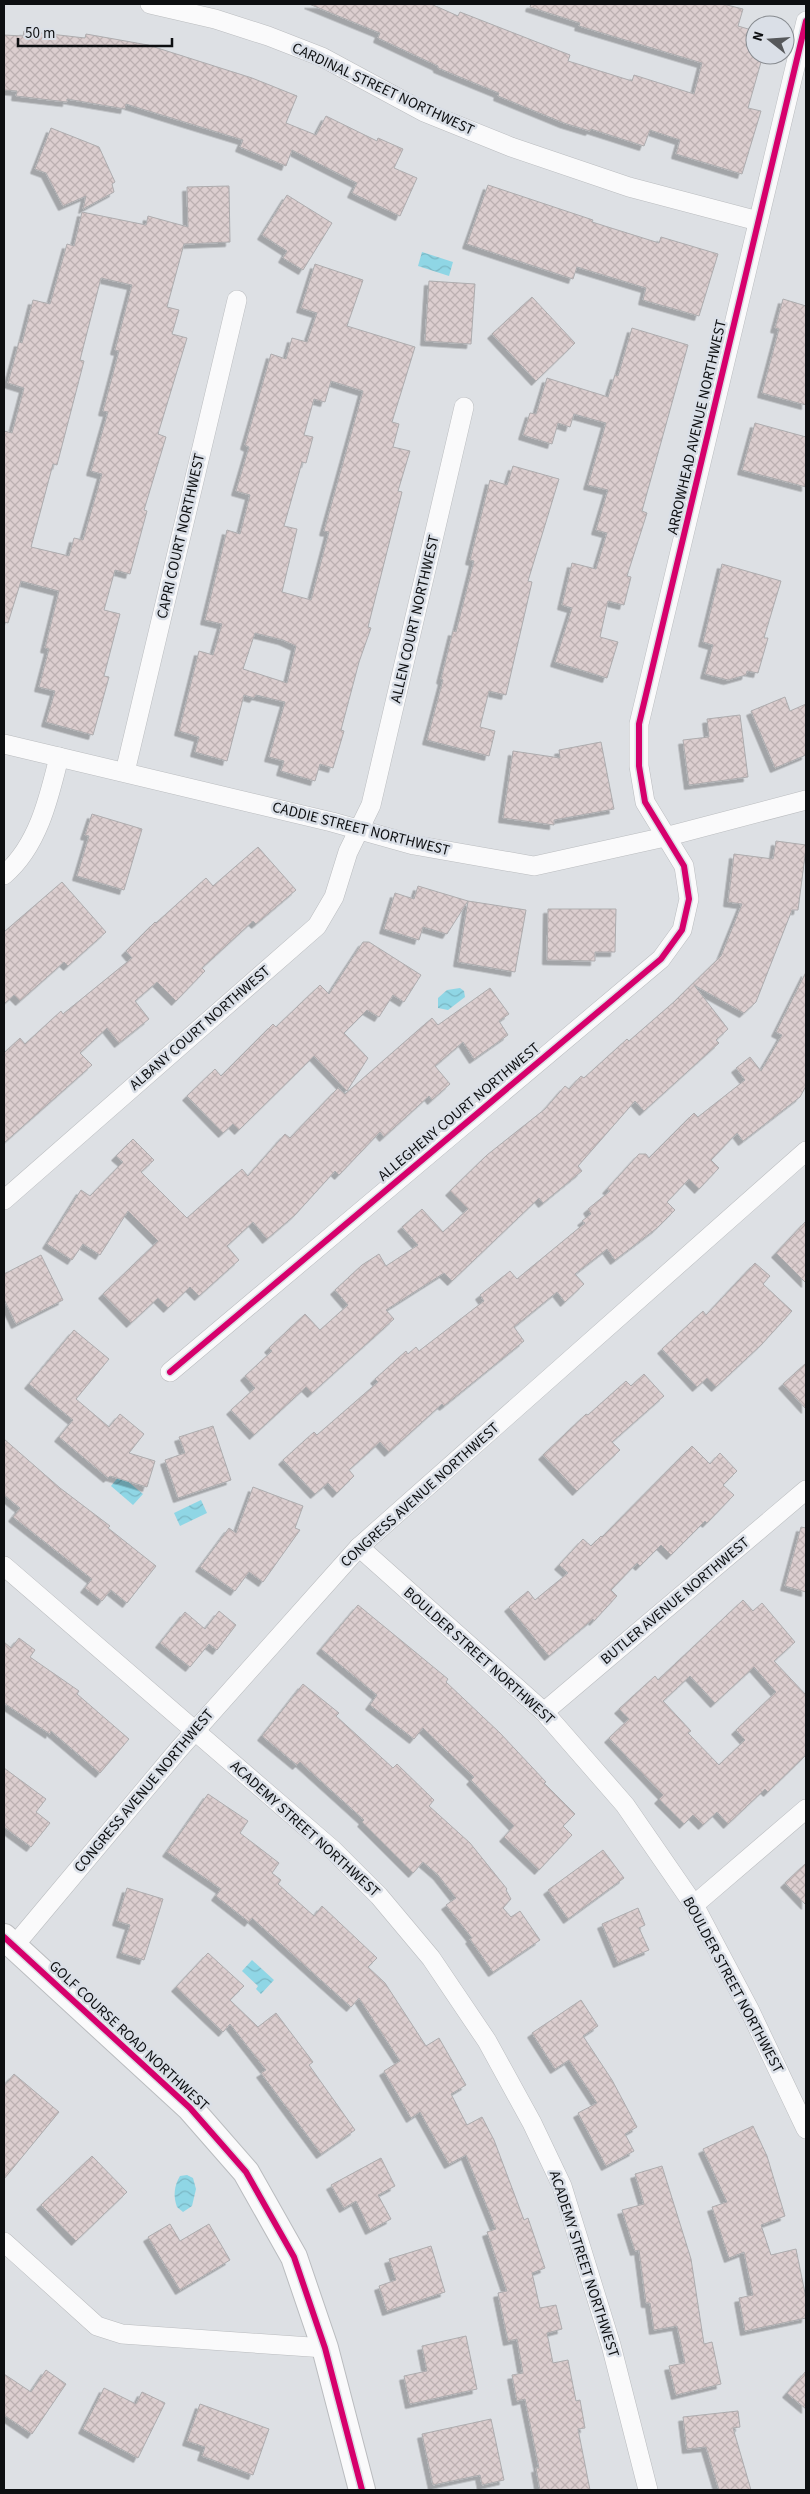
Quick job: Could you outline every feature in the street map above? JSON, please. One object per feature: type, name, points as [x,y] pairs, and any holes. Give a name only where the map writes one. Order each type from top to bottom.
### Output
[{"type":"main road","name":"GOLF COURSE ROAD NORTHWEST","points":[[9,1942],[190,2108],[246,2172],[294,2257],[325,2348],[362,2490]]},
{"type":"street","name":"CARDINAL STREET NORTHWEST","points":[[150,4],[215,19],[268,36],[322,57],[424,112],[511,147],[629,187],[758,221]]},
{"type":"street","name":"ARROWHEAD AVENUE NORTHWEST","points":[[665,837],[644,802],[639,766],[639,724],[806,21]]},
{"type":"street","name":"CAPRI COURT NORTHWEST","points":[[125,772],[237,300]]},
{"type":"street","name":"ALLEN COURT NORTHWEST","points":[[359,829],[371,805],[464,407]]},
{"type":"street","name":"CADDIE STREET NORTHWEST","points":[[4,744],[359,829],[414,845],[534,866],[665,837],[806,800]]},
{"type":"street","points":[[4,875],[26,851],[41,819],[59,757]]},
{"type":"street","name":"ALBANY COURT NORTHWEST","points":[[4,1200],[317,926],[334,897],[348,852],[359,829]]},
{"type":"street","name":"ALLEGHENY COURT NORTHWEST","points":[[170,1372],[661,959],[682,930],[689,899],[684,866],[665,837]]},
{"type":"street","name":"CONGRESS AVENUE NORTHWEST","points":[[9,1942],[359,1547],[806,1151]]},
{"type":"street","name":"BUTLER AVENUE NORTHWEST","points":[[544,1712],[806,1490]]},
{"type":"street","name":"BOULDER STREET NORTHWEST","points":[[359,1547],[544,1712],[625,1805],[694,1905],[750,2011],[806,2129]]},
{"type":"street","name":"ACADEMY STREET NORTHWEST","points":[[4,1566],[333,1850],[379,1896],[431,1958],[487,2040],[532,2123],[562,2186],[611,2345],[648,2490]]},
{"type":"street","points":[[694,1905],[806,1809]]},
{"type":"street","points":[[4,2242],[97,2326],[122,2334],[325,2348]]},
{"type":"water","points":[[422,252],[453,262],[449,276],[418,266]]},
{"type":"water","points":[[460,988],[464,991],[465,997],[448,1010],[438,1008],[438,998],[447,990]]},
{"type":"water","points":[[120,1475],[143,1494],[133,1505],[111,1486]]},
{"type":"water","points":[[201,1500],[207,1513],[180,1526],[174,1513]]},
{"type":"water","points":[[252,1960],[274,1980],[261,1994],[256,1989],[258,1986],[242,1971]]},
{"type":"water","points":[[187,2175],[193,2178],[196,2189],[192,2206],[183,2212],[177,2207],[175,2191],[180,2176]]},
{"type":"building","points":[[309,4],[431,4],[458,16],[460,12],[570,55],[568,61],[632,81],[634,75],[694,94],[702,63],[579,26],[580,23],[530,7],[531,4],[723,4],[743,9],[738,26],[745,28],[745,65],[760,65],[748,108],[761,111],[742,174],[676,154],[680,140],[650,130],[644,146],[591,129],[590,131],[564,123],[498,96],[499,93],[438,68],[438,66],[378,38],[380,33]]},
{"type":"building","points":[[24,31],[85,38],[86,34],[148,45],[252,78],[297,96],[286,123],[316,135],[326,116],[377,141],[378,138],[403,149],[394,168],[417,178],[400,216],[352,193],[357,183],[292,150],[286,166],[240,147],[243,140],[126,104],[125,109],[67,99],[67,102],[16,96],[17,91],[4,90],[4,35],[23,36]]},
{"type":"building","points":[[51,128],[99,147],[115,182],[112,184],[114,192],[83,209],[86,196],[63,206],[46,173],[35,169]]},
{"type":"building","points":[[488,185],[593,220],[592,222],[659,243],[661,237],[718,254],[699,316],[643,300],[646,288],[577,267],[573,279],[467,244]]},
{"type":"building","points":[[229,186],[230,242],[184,244],[167,307],[179,310],[172,334],[187,338],[158,434],[166,437],[144,510],[147,511],[130,574],[115,570],[104,610],[120,614],[104,676],[109,677],[93,735],[46,722],[55,691],[39,687],[49,649],[45,648],[59,591],[21,581],[8,623],[4,622],[4,431],[12,433],[24,388],[8,383],[19,342],[22,343],[33,300],[50,304],[67,244],[74,246],[82,212],[146,225],[148,216],[188,227],[187,187]],"holes":[[[101,278],[132,285],[115,350],[119,351],[103,411],[108,412],[91,471],[102,474],[83,540],[74,538],[69,556],[31,547],[53,464],[57,465],[84,361],[80,360]]]},
{"type":"building","points":[[287,195],[332,223],[303,270],[283,258],[287,251],[262,235]]},
{"type":"building","points":[[315,264],[363,280],[347,326],[415,347],[392,422],[399,424],[393,447],[410,451],[398,491],[402,492],[368,627],[371,628],[359,662],[341,730],[344,731],[333,768],[320,764],[315,781],[281,771],[284,761],[269,757],[285,702],[256,695],[254,698],[244,695],[227,761],[195,752],[199,737],[179,731],[199,651],[213,655],[222,624],[205,620],[227,530],[240,534],[250,495],[236,491],[249,447],[245,445],[271,354],[286,359],[292,338],[307,342],[317,313],[301,308]],"holes":[[[331,381],[363,391],[324,531],[329,532],[311,600],[282,592],[297,529],[284,526],[302,462],[306,463],[313,437],[304,435],[314,399],[325,402]],[[255,633],[283,640],[296,646],[287,683],[243,669]]]},
{"type":"building","points":[[429,281],[475,284],[471,344],[425,341]]},
{"type":"building","points":[[532,297],[575,343],[536,381],[492,334]]},
{"type":"building","points":[[783,299],[806,306],[806,405],[762,393],[779,329],[775,328]]},
{"type":"building","points":[[632,328],[688,345],[642,511],[647,513],[627,576],[631,577],[624,605],[608,601],[600,637],[618,642],[607,678],[555,662],[572,608],[562,605],[572,563],[596,569],[607,533],[596,530],[608,490],[588,485],[606,423],[574,414],[570,427],[558,423],[552,444],[523,435],[530,413],[536,414],[547,378],[608,397],[615,375],[618,376]]},
{"type":"building","points":[[755,423],[806,437],[806,487],[742,470]]},
{"type":"building","points":[[513,466],[559,479],[528,581],[532,582],[506,695],[489,691],[480,727],[495,731],[489,756],[427,740],[443,680],[441,679],[453,631],[456,632],[474,561],[470,560],[490,480],[507,485]]},
{"type":"building","points":[[722,564],[781,581],[764,638],[768,638],[758,673],[747,671],[746,675],[728,680],[705,674],[713,645],[703,642]]},
{"type":"building","points":[[785,697],[790,711],[806,704],[806,755],[775,768],[751,711]]},
{"type":"building","points":[[740,715],[748,777],[689,785],[683,740],[709,737],[707,719]]},
{"type":"building","points":[[601,742],[614,809],[554,820],[554,825],[503,818],[513,751],[560,758],[559,750]]},
{"type":"building","points":[[92,814],[142,829],[124,890],[77,876],[89,836],[85,835]]},
{"type":"building","points":[[776,841],[806,845],[806,848],[798,910],[792,910],[756,1002],[744,1013],[694,985],[728,1029],[716,1040],[719,1043],[644,1111],[635,1101],[578,1166],[582,1171],[543,1203],[539,1198],[452,1281],[444,1273],[386,1310],[394,1319],[312,1393],[306,1387],[254,1435],[231,1410],[255,1388],[245,1376],[272,1351],[269,1348],[305,1314],[320,1330],[348,1305],[335,1290],[362,1265],[379,1254],[386,1266],[418,1245],[402,1227],[422,1209],[443,1232],[468,1209],[450,1191],[487,1155],[545,1109],[565,1086],[569,1089],[581,1076],[584,1078],[627,1039],[629,1041],[675,1001],[721,956],[742,904],[728,902],[734,854],[773,859]]},
{"type":"building","points":[[258,847],[296,890],[256,924],[253,921],[202,968],[205,971],[176,1001],[157,982],[135,1001],[149,1019],[119,1043],[107,1028],[80,1053],[92,1065],[4,1143],[4,1053],[20,1038],[25,1044],[61,1011],[63,1014],[132,958],[126,951],[155,922],[206,878],[213,886]]},
{"type":"building","points":[[62,882],[106,932],[68,966],[64,962],[20,1001],[14,995],[4,1004],[4,932]]},
{"type":"building","points":[[418,886],[468,901],[447,934],[423,927],[419,940],[384,929],[395,893],[414,899]]},
{"type":"building","points":[[468,901],[526,910],[515,972],[458,962]]},
{"type":"building","points":[[548,909],[616,909],[615,952],[595,952],[595,961],[547,960]]},
{"type":"building","points":[[363,942],[369,942],[421,975],[404,1002],[393,995],[379,1017],[367,1010],[344,1033],[368,1058],[347,1091],[314,1056],[239,1130],[233,1124],[223,1133],[187,1096],[215,1069],[221,1076],[273,1024],[276,1027],[320,985],[329,994]]},
{"type":"building","points":[[806,972],[806,1086],[800,1097],[743,1141],[737,1133],[711,1160],[719,1168],[699,1189],[689,1179],[667,1202],[675,1210],[657,1228],[615,1260],[607,1249],[575,1274],[584,1284],[565,1302],[557,1292],[514,1327],[524,1341],[444,1406],[442,1404],[389,1452],[380,1442],[349,1470],[354,1476],[337,1493],[328,1483],[315,1494],[283,1460],[314,1432],[317,1435],[378,1382],[375,1379],[406,1351],[408,1354],[416,1347],[419,1351],[484,1301],[480,1295],[510,1271],[517,1279],[585,1223],[582,1221],[591,1214],[588,1209],[610,1191],[607,1189],[639,1154],[646,1154],[649,1158],[694,1113],[698,1117],[745,1080],[736,1068],[750,1057],[761,1071],[782,1035],[776,1032]]},
{"type":"building","points":[[490,988],[509,1014],[499,1021],[508,1035],[474,1059],[463,1042],[435,1066],[450,1084],[432,1100],[429,1096],[384,1137],[380,1132],[339,1175],[335,1171],[295,1215],[267,1239],[253,1222],[227,1246],[239,1260],[199,1296],[190,1287],[168,1308],[158,1298],[131,1323],[103,1294],[158,1241],[128,1211],[100,1255],[83,1244],[72,1260],[47,1244],[81,1190],[90,1196],[123,1162],[116,1156],[133,1139],[154,1160],[141,1172],[187,1218],[242,1169],[248,1176],[285,1134],[290,1138],[338,1088],[345,1094],[432,1018],[438,1025]]},
{"type":"building","points":[[806,1221],[806,1283],[776,1253]]},
{"type":"building","points":[[41,1255],[63,1300],[16,1324],[4,1299],[4,1274]]},
{"type":"building","points":[[755,1263],[770,1276],[763,1284],[792,1311],[762,1344],[716,1387],[707,1378],[697,1387],[662,1349],[703,1311],[706,1315]]},
{"type":"building","points":[[74,1330],[109,1359],[76,1399],[109,1427],[120,1414],[144,1434],[129,1453],[155,1461],[147,1487],[110,1476],[108,1478],[59,1437],[73,1420],[29,1384]]},
{"type":"building","points":[[806,1363],[806,1409],[783,1384]]},
{"type":"building","points":[[644,1374],[664,1396],[612,1442],[620,1450],[577,1491],[543,1455],[586,1414],[588,1415],[626,1381],[631,1386]]},
{"type":"building","points":[[213,1426],[231,1480],[178,1498],[165,1460],[185,1453],[179,1437]]},
{"type":"building","points":[[4,1439],[60,1488],[110,1526],[108,1528],[156,1566],[127,1603],[111,1590],[102,1601],[85,1588],[92,1579],[13,1517],[20,1508],[4,1495]]},
{"type":"building","points":[[692,1446],[710,1464],[720,1453],[737,1471],[723,1485],[734,1495],[707,1523],[705,1521],[671,1555],[661,1545],[640,1566],[637,1563],[611,1590],[617,1596],[594,1621],[593,1619],[549,1656],[509,1607],[528,1591],[535,1600],[568,1573],[559,1565],[583,1539],[591,1546],[602,1537]]},
{"type":"building","points":[[253,1487],[303,1506],[295,1528],[300,1530],[263,1582],[249,1572],[235,1591],[200,1567],[229,1528],[236,1533]]},
{"type":"building","points":[[801,1527],[806,1528],[806,1592],[785,1586]]},
{"type":"building","points":[[743,1600],[753,1611],[762,1603],[795,1642],[774,1661],[806,1695],[806,1755],[768,1792],[765,1789],[728,1824],[717,1812],[703,1825],[693,1815],[684,1824],[659,1799],[663,1795],[609,1738],[629,1719],[619,1709],[655,1676],[658,1680]],"holes":[[[754,1667],[776,1692],[736,1730],[745,1740],[719,1765],[688,1733],[691,1731],[663,1701],[690,1676],[715,1703]]]},
{"type":"building","points":[[358,1605],[448,1679],[446,1682],[500,1733],[546,1782],[544,1783],[575,1814],[563,1826],[572,1835],[539,1870],[504,1837],[514,1826],[471,1780],[474,1777],[423,1728],[414,1739],[370,1705],[377,1695],[321,1649]]},
{"type":"building","points":[[219,1611],[236,1625],[217,1650],[209,1644],[190,1667],[160,1643],[185,1612],[205,1629]]},
{"type":"building","points":[[19,1638],[35,1650],[30,1657],[79,1691],[77,1694],[129,1739],[100,1773],[51,1731],[50,1734],[4,1703],[4,1642],[11,1648]]},
{"type":"building","points":[[303,1684],[339,1713],[336,1716],[393,1768],[397,1764],[434,1800],[429,1806],[470,1843],[507,1889],[511,1899],[503,1908],[511,1917],[520,1911],[540,1940],[493,1972],[470,1939],[472,1938],[446,1905],[456,1898],[438,1875],[423,1862],[413,1873],[362,1822],[364,1820],[300,1762],[297,1765],[262,1736]]},
{"type":"building","points":[[4,1768],[46,1799],[36,1812],[50,1823],[31,1847],[4,1827]]},
{"type":"building","points":[[208,1794],[248,1821],[240,1833],[279,1863],[272,1873],[281,1880],[278,1884],[314,1916],[322,1906],[377,1958],[368,1967],[385,1983],[426,2046],[439,2038],[466,2085],[451,2094],[467,2125],[482,2117],[494,2140],[524,2220],[528,2218],[545,2268],[532,2273],[540,2308],[556,2305],[562,2329],[547,2333],[553,2363],[568,2360],[576,2401],[580,2400],[585,2428],[578,2429],[590,2490],[540,2490],[536,2468],[539,2468],[525,2399],[517,2401],[512,2375],[523,2373],[517,2339],[508,2341],[498,2293],[507,2291],[487,2232],[496,2229],[466,2155],[449,2164],[420,2112],[411,2118],[384,2071],[400,2061],[359,1998],[351,2007],[252,1918],[249,1922],[216,1896],[221,1889],[167,1852]]},
{"type":"building","points":[[603,1850],[624,1878],[568,1919],[548,1890]]},
{"type":"building","points":[[806,1863],[806,1905],[785,1883]]},
{"type":"building","points":[[127,1888],[163,1899],[144,1960],[121,1953],[130,1925],[117,1921]]},
{"type":"building","points":[[638,1908],[645,1925],[639,1928],[649,1950],[618,1963],[602,1924]]},
{"type":"building","points":[[208,1953],[244,1986],[230,2000],[258,2027],[276,2013],[313,2062],[309,2065],[355,2130],[321,2154],[261,2073],[266,2070],[230,2024],[223,2032],[176,1987]]},
{"type":"building","points":[[581,2000],[598,2026],[583,2036],[612,2080],[637,2127],[625,2134],[634,2151],[606,2166],[578,2113],[597,2103],[569,2060],[555,2069],[532,2033]]},
{"type":"building","points":[[14,2074],[59,2112],[4,2179],[4,2086]]},
{"type":"building","points":[[753,2126],[767,2156],[785,2216],[761,2225],[771,2255],[796,2249],[806,2298],[806,2318],[745,2331],[739,2298],[753,2295],[744,2252],[729,2258],[712,2207],[727,2202],[703,2149]]},
{"type":"building","points":[[92,2156],[127,2192],[76,2241],[41,2205]]},
{"type":"building","points":[[381,2158],[395,2186],[378,2195],[391,2219],[370,2230],[356,2201],[344,2208],[331,2185]]},
{"type":"building","points":[[662,2166],[691,2259],[704,2344],[712,2342],[721,2384],[676,2395],[669,2366],[685,2363],[677,2326],[654,2330],[650,2303],[646,2303],[639,2250],[635,2251],[622,2210],[644,2204],[635,2174]]},
{"type":"building","points":[[170,2224],[180,2241],[209,2224],[230,2260],[180,2290],[148,2237]]},
{"type":"building","points":[[431,2246],[445,2292],[387,2311],[379,2286],[396,2280],[389,2259]]},
{"type":"building","points":[[466,2336],[477,2389],[410,2404],[404,2376],[427,2371],[422,2346]]},
{"type":"building","points":[[46,2370],[66,2384],[32,2434],[4,2415],[4,2374],[31,2392]]},
{"type":"building","points":[[806,2371],[806,2409],[787,2393]]},
{"type":"building","points":[[104,2388],[136,2404],[142,2392],[165,2403],[138,2458],[83,2429]]},
{"type":"building","points":[[200,2404],[269,2429],[253,2475],[202,2456],[205,2447],[187,2441]]},
{"type":"building","points":[[738,2411],[740,2427],[733,2428],[751,2490],[719,2490],[706,2447],[687,2449],[683,2417]]},
{"type":"building","points":[[491,2419],[504,2480],[482,2485],[480,2475],[433,2485],[422,2434]]},
{"type":"cycle path","points":[[170,1372],[661,959],[682,930],[689,899],[684,866],[645,802],[639,766],[639,724],[806,21]]},
{"type":"cycle path","points":[[4,1937],[190,2108],[246,2172],[294,2257],[325,2348],[362,2490]]}]
